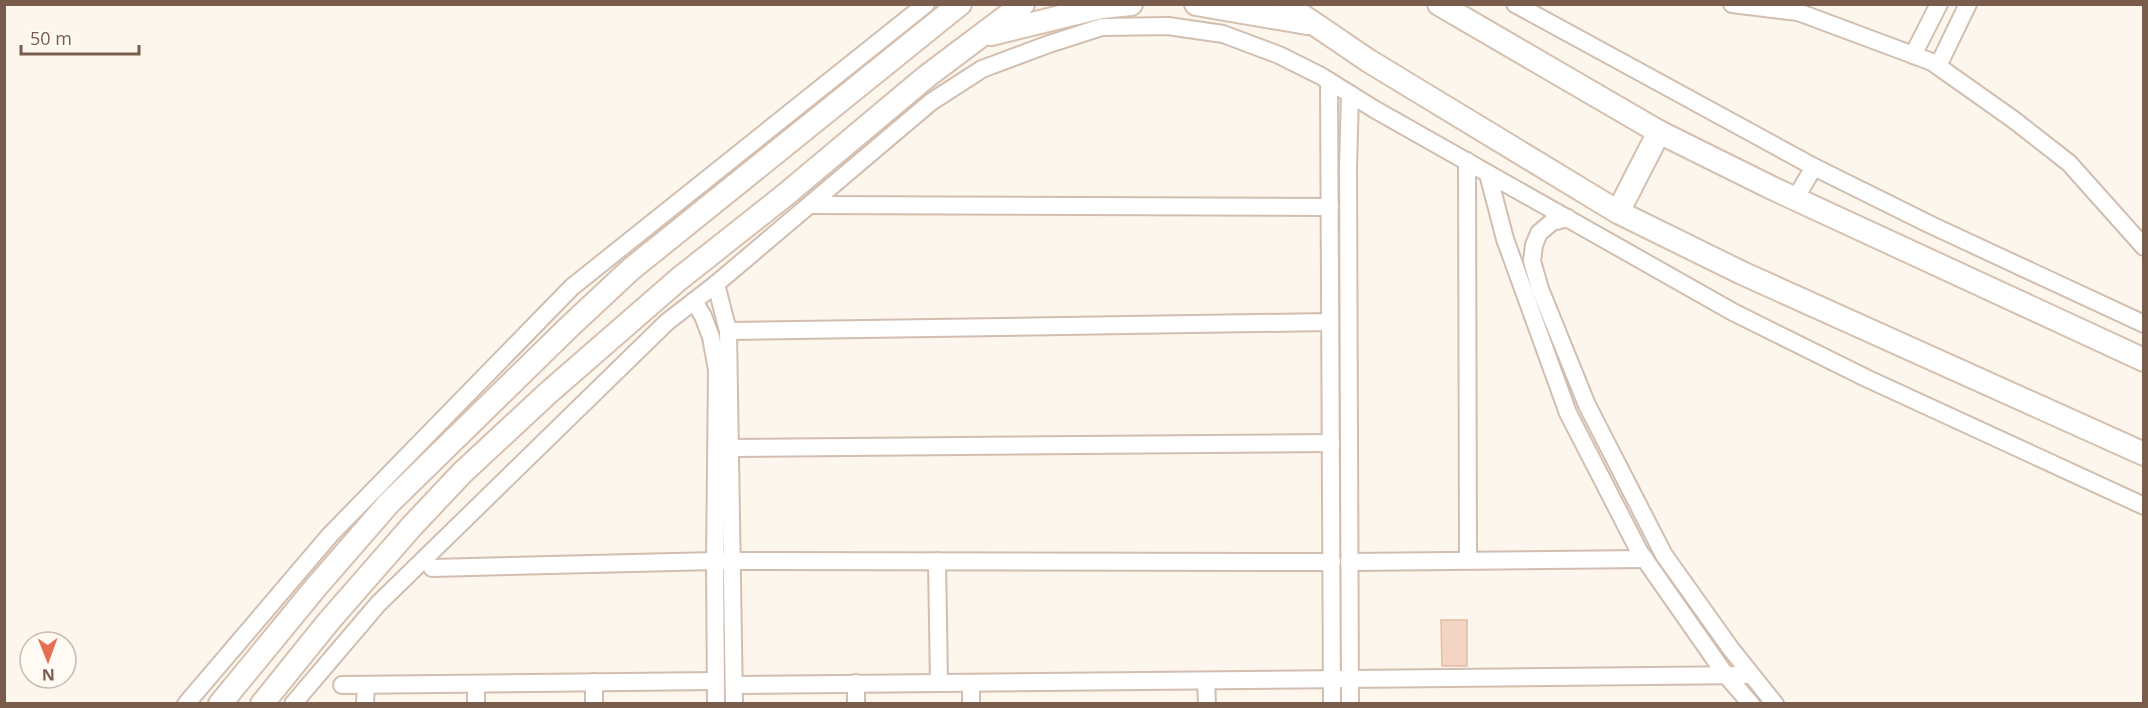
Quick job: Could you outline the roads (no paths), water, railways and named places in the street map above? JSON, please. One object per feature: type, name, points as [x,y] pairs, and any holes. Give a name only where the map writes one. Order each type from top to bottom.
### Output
[{"type":"main road","points":[[220,704],[316,587],[389,503],[568,328],[630,270],[960,4]]},
{"type":"main road","points":[[262,704],[329,621],[412,526],[462,473],[548,393],[680,279],[784,196],[926,77],[1023,4]]},
{"type":"main road","points":[[980,37],[1101,7],[1131,4]]},
{"type":"main road","points":[[1196,4],[1314,24]]},
{"type":"main road","points":[[1284,4],[1369,61],[1618,212],[1742,273],[2144,454]]},
{"type":"main road","points":[[1439,4],[1659,132],[1795,199],[2144,360]]},
{"type":"main road","points":[[1618,212],[1659,132]]},
{"type":"street","points":[[186,704],[330,535],[572,287],[926,4]]},
{"type":"street","points":[[1517,5],[1536,4]]},
{"type":"street","points":[[1732,4],[1798,12],[1938,66],[2014,120],[2069,163],[2144,247]]},
{"type":"street","points":[[1913,55],[1939,4]]},
{"type":"street","points":[[1938,66],[1968,4]]},
{"type":"street","points":[[1517,5],[1814,167],[1931,225],[2144,324]]},
{"type":"street","points":[[293,704],[378,604],[667,322],[716,284],[931,102],[982,69],[1102,27],[1168,26],[1223,34],[1279,55],[1329,81],[1488,174],[1743,317],[1866,378],[2144,506]]},
{"type":"street","points":[[1329,81],[1332,704]]},
{"type":"street","points":[[1350,94],[1348,168],[1350,704]]},
{"type":"street","points":[[1467,161],[1468,560]]},
{"type":"street","points":[[1795,199],[1814,167]]},
{"type":"street","points":[[1488,174],[1505,239],[1568,412],[1645,559],[1725,674],[1751,704]]},
{"type":"street","points":[[810,205],[1330,207]]},
{"type":"street","points":[[1568,219],[1552,222],[1539,234],[1533,245],[1532,261],[1540,289],[1587,405],[1664,555],[1731,650],[1775,704]]},
{"type":"street","points":[[716,284],[728,331],[734,704]]},
{"type":"street","points":[[694,301],[711,337],[717,370],[716,704]]},
{"type":"street","points":[[728,331],[1330,322]]},
{"type":"street","points":[[730,448],[1331,443]]},
{"type":"street","points":[[1349,562],[1645,559]]},
{"type":"street","points":[[432,568],[715,561],[1332,562]]},
{"type":"street","points":[[937,561],[939,683]]},
{"type":"street","points":[[734,685],[1332,681],[1751,675]]},
{"type":"street","points":[[342,685],[716,681]]},
{"type":"street","points":[[1206,681],[1207,704]]},
{"type":"street","points":[[594,682],[594,704]]},
{"type":"street","points":[[856,683],[856,704]]},
{"type":"street","points":[[971,683],[971,704]]},
{"type":"street","points":[[476,684],[476,704]]},
{"type":"street","points":[[365,704],[366,685]]}]
